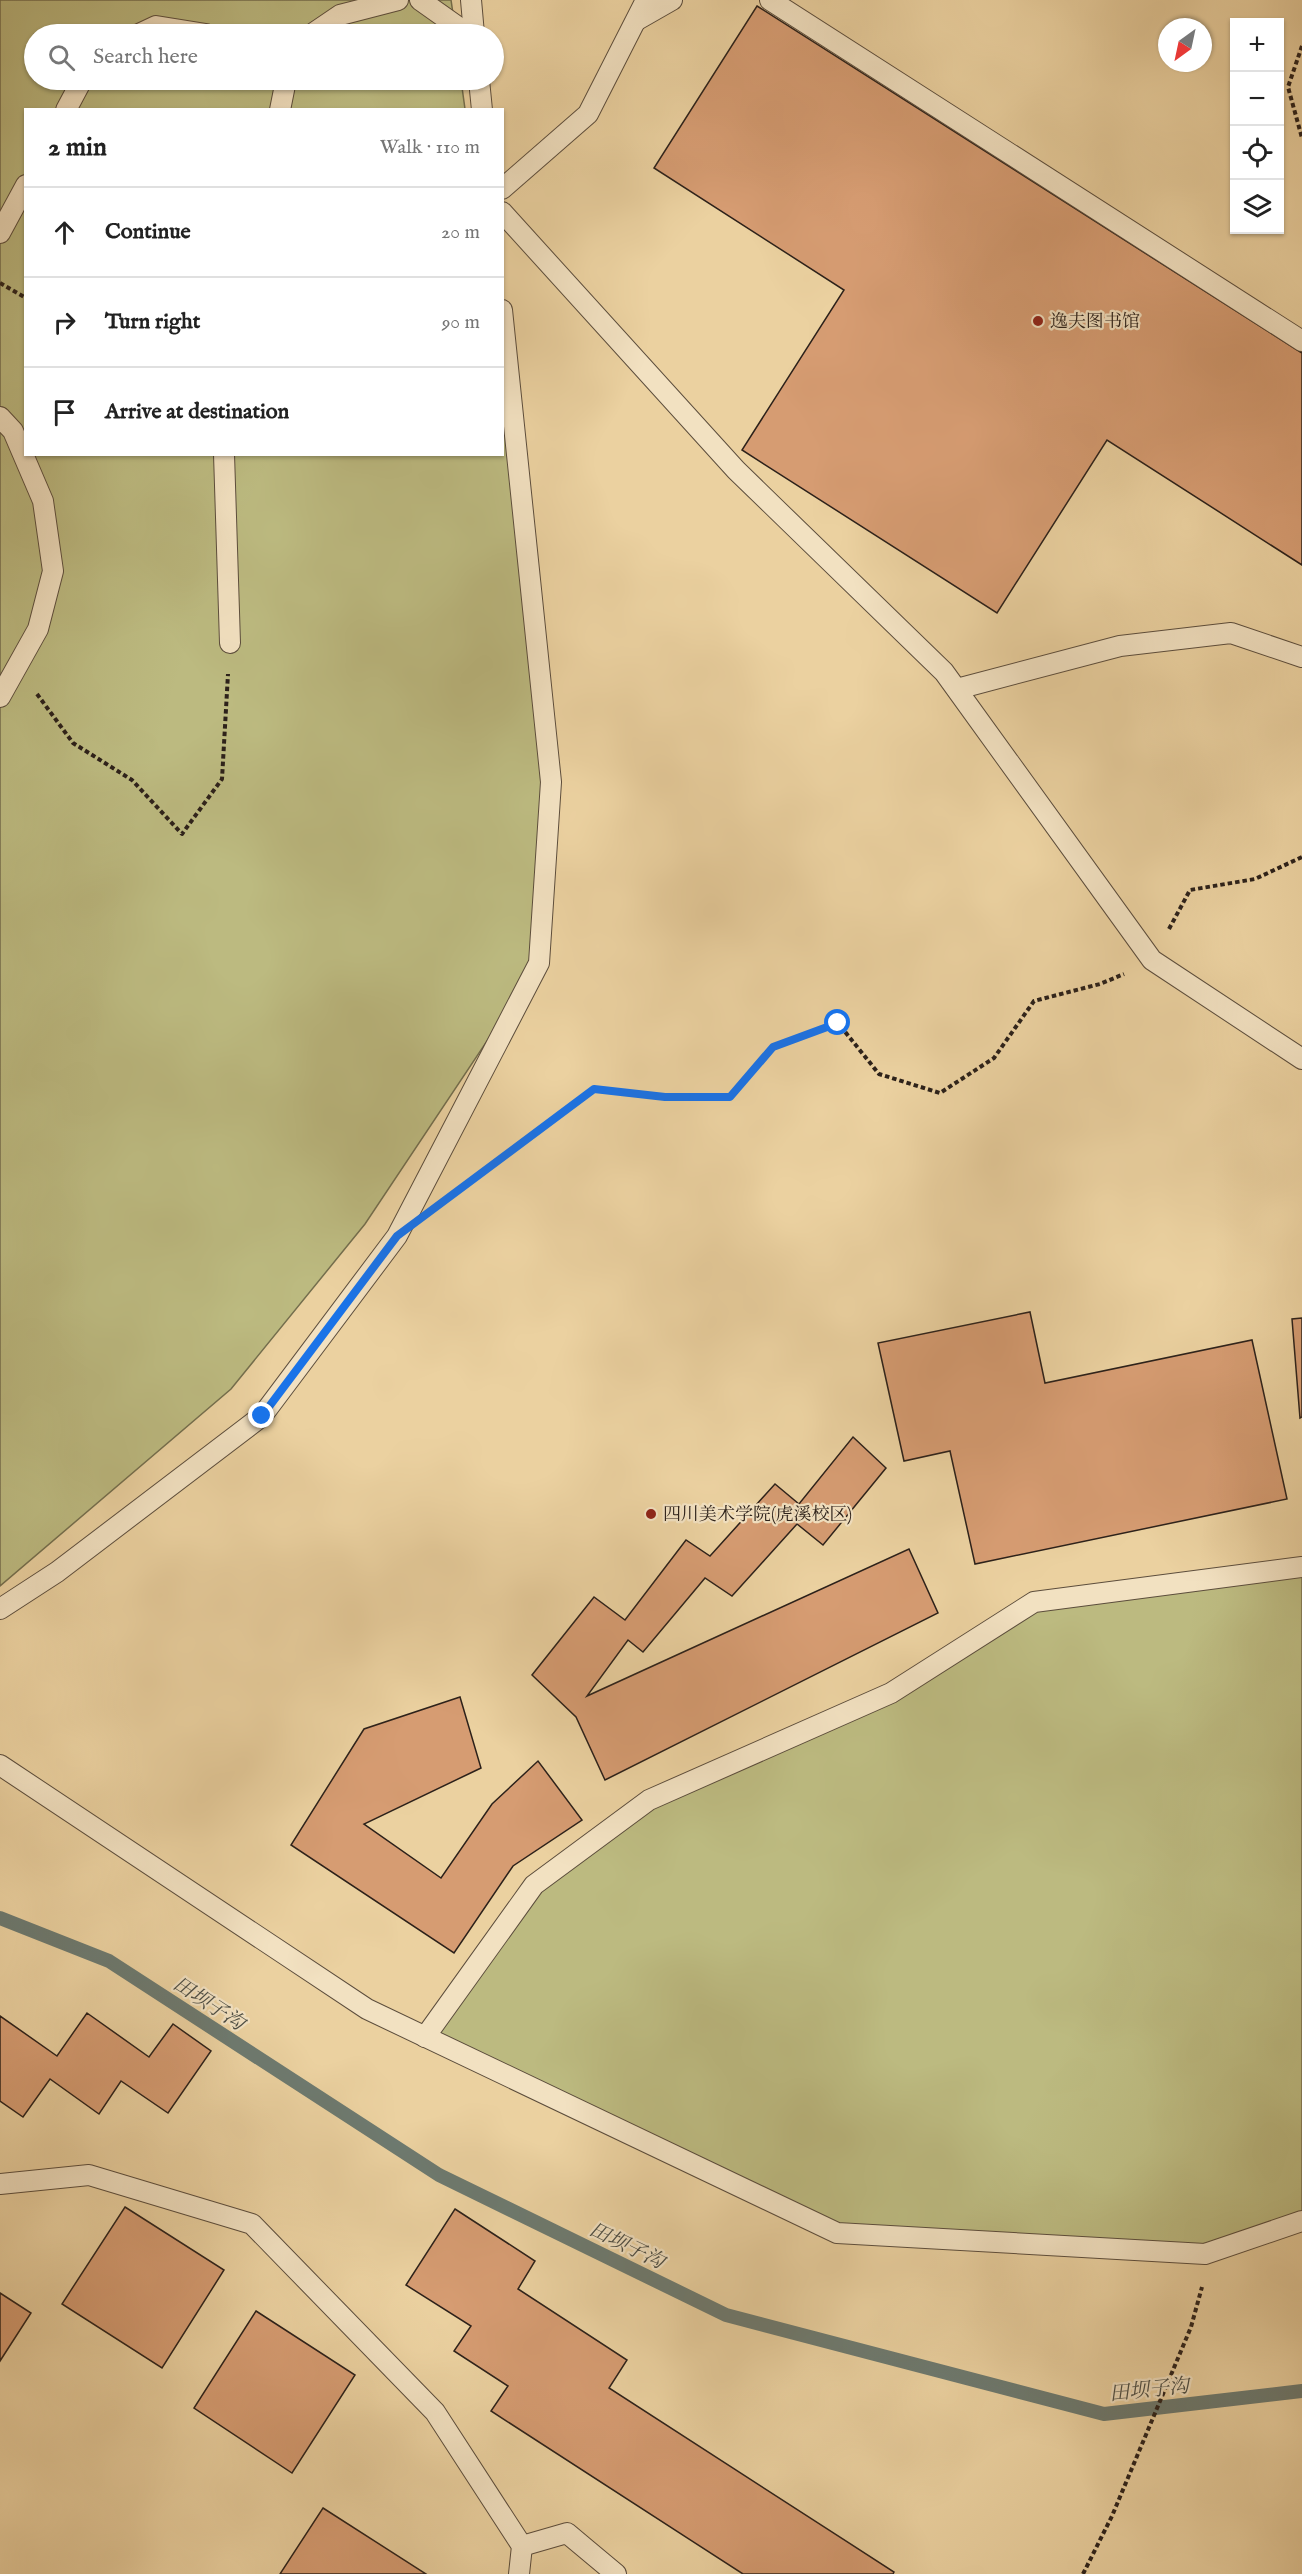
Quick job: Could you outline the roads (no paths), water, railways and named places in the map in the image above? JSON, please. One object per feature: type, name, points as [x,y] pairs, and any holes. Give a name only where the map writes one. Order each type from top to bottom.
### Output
[{"type":"lane","points":[[327,24],[340,15],[398,0]]},
{"type":"lane","points":[[420,0],[454,24]]},
{"type":"lane","points":[[471,0],[473,24]]},
{"type":"lane","points":[[504,187],[588,114],[646,0]]},
{"type":"lane","points":[[637,20],[672,0]]},
{"type":"lane","points":[[770,0],[1302,341]]},
{"type":"lane","points":[[67,108],[77,90]]},
{"type":"lane","points":[[280,108],[284,90]]},
{"type":"lane","points":[[480,90],[482,108]]},
{"type":"lane","points":[[0,233],[24,189]]},
{"type":"lane","points":[[504,214],[736,470],[944,672],[1152,960],[1302,1059]]},
{"type":"lane","points":[[0,1609],[57,1572],[262,1416],[397,1236],[539,963],[551,782],[504,329]]},
{"type":"lane","points":[[0,417],[13,431],[43,501],[53,572],[38,629],[0,697]]},
{"type":"lane","points":[[224,456],[230,643]]},
{"type":"lane","points":[[957,689],[1120,646],[1231,633],[1302,657]]},
{"type":"lane","points":[[425,2037],[534,1885],[649,1800],[891,1694],[1034,1602],[1302,1568]]},
{"type":"lane","points":[[0,1765],[367,2009],[837,2233],[1205,2254],[1302,2221]]},
{"type":"lane","points":[[0,2184],[89,2175],[252,2224],[435,2412],[522,2546],[519,2574]]},
{"type":"lane","points":[[522,2546],[567,2533],[616,2574]]},
{"type":"waterway","name":"田坝子沟","points":[[0,1918],[109,1961],[439,2175],[726,2315],[1104,2414],[1302,2391]]},
{"type":"place","name":"逸夫图书馆","points":[[1038,321]]},
{"type":"place","name":"四川美术学院(虎溪校区)","points":[[651,1514]]}]
